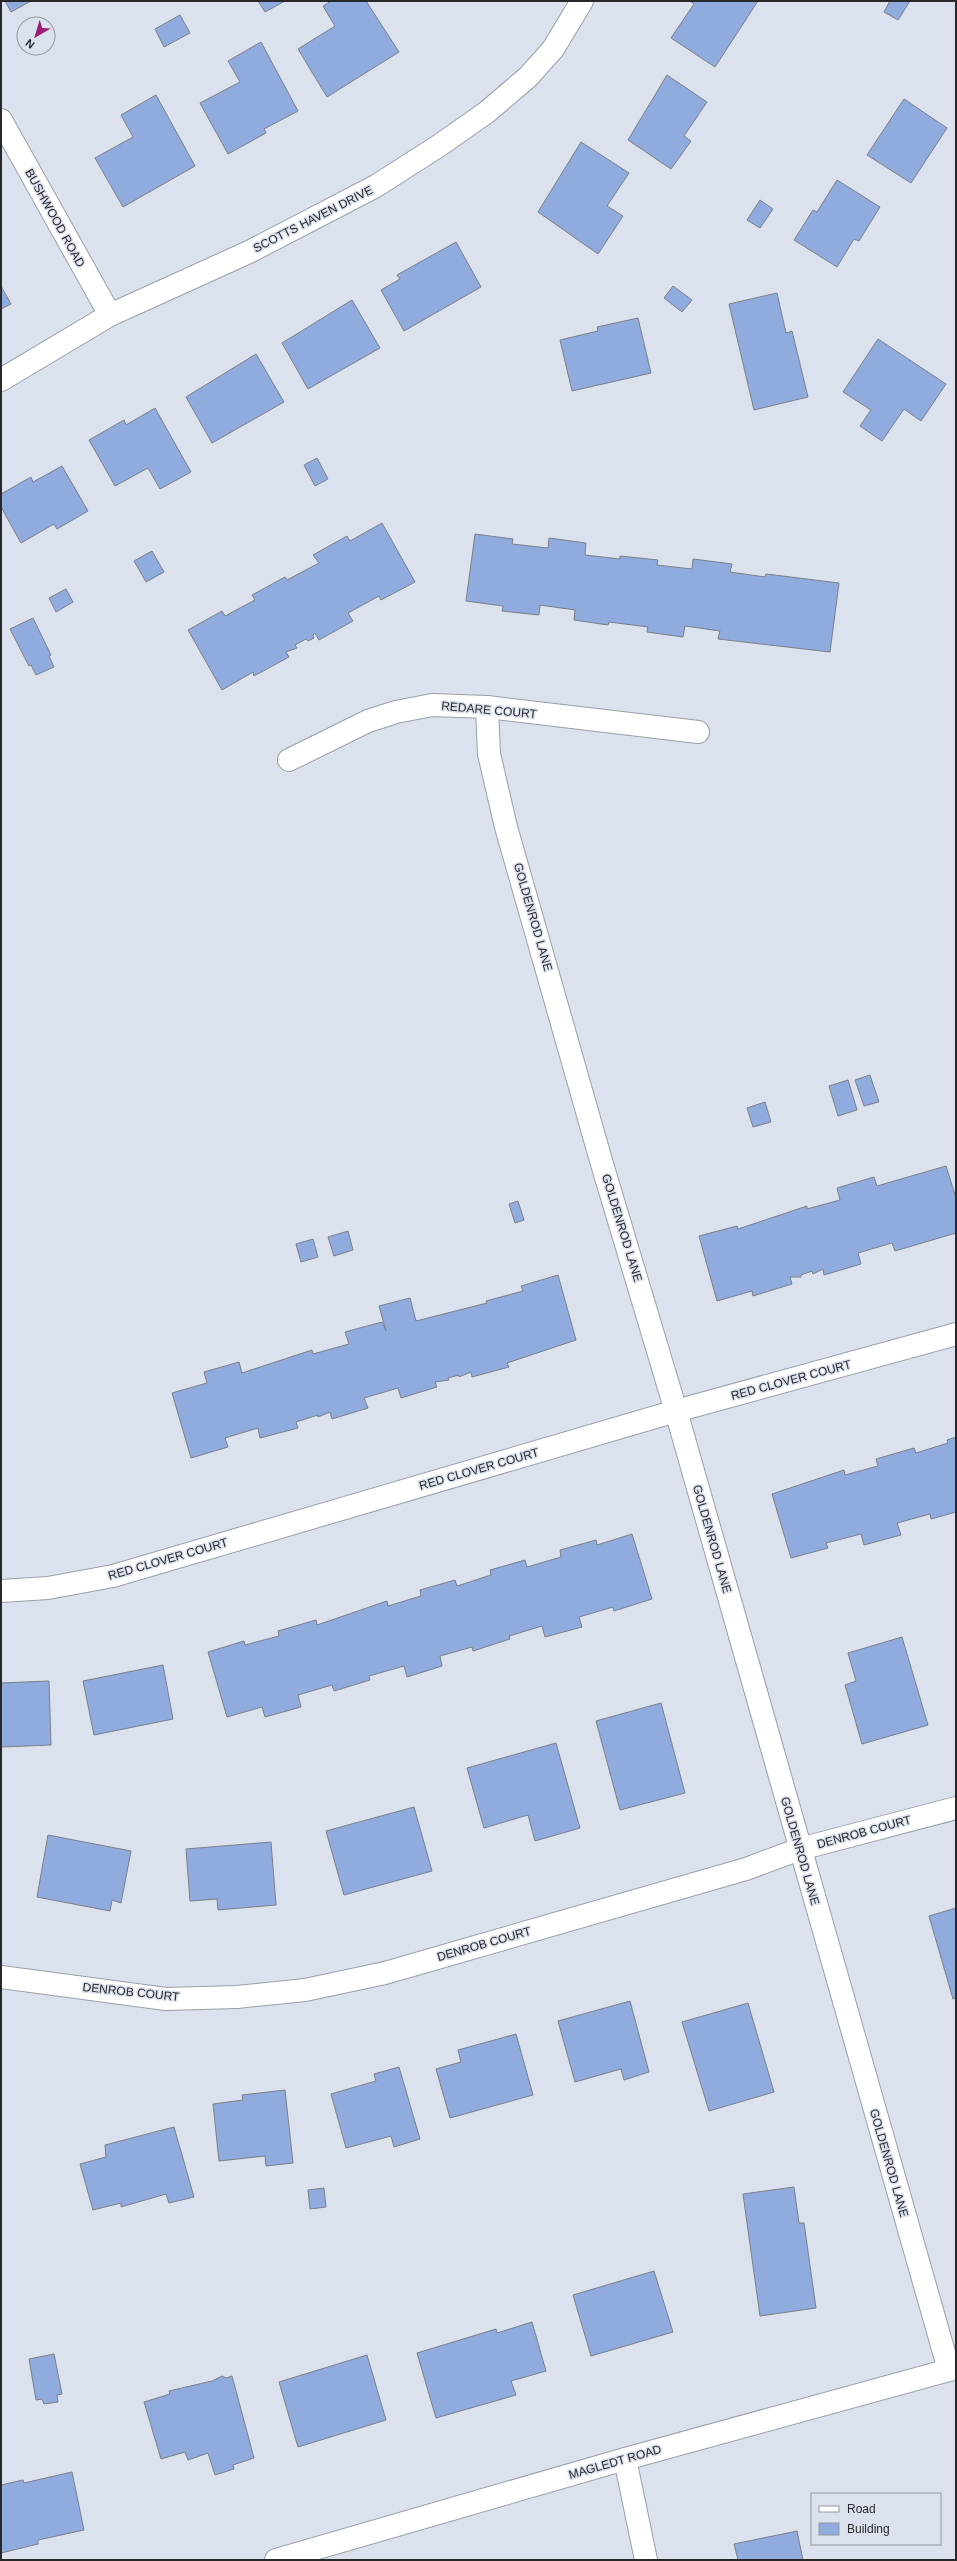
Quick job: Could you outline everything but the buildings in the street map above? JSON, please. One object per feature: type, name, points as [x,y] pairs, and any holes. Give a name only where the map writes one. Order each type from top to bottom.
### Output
[{"type":"street","name":"SCOTTS HAVEN DRIVE","points":[[1,380],[110,315],[249,252],[376,186],[440,145],[487,112],[528,77],[553,49],[582,1]]},
{"type":"street","name":"BUSHWOOD ROAD","points":[[1,120],[110,315]]},
{"type":"street","name":"REDARE COURT","points":[[289,760],[368,721],[396,712],[432,705],[487,707],[698,732]]},
{"type":"street","name":"GOLDENROD LANE","points":[[487,707],[488,754],[506,827],[602,1164],[676,1411],[800,1849],[952,2369]]},
{"type":"street","name":"RED CLOVER COURT","points":[[1,1591],[48,1588],[113,1576],[676,1411],[956,1334]]},
{"type":"street","name":"DENROB COURT","points":[[1,1977],[166,1998],[237,1997],[305,1990],[385,1973],[738,1871],[800,1849],[956,1808]]},
{"type":"street","name":"MAGLEDT ROAD","points":[[276,2560],[625,2458],[952,2369]]},
{"type":"street","points":[[625,2458],[646,2560]]}]
